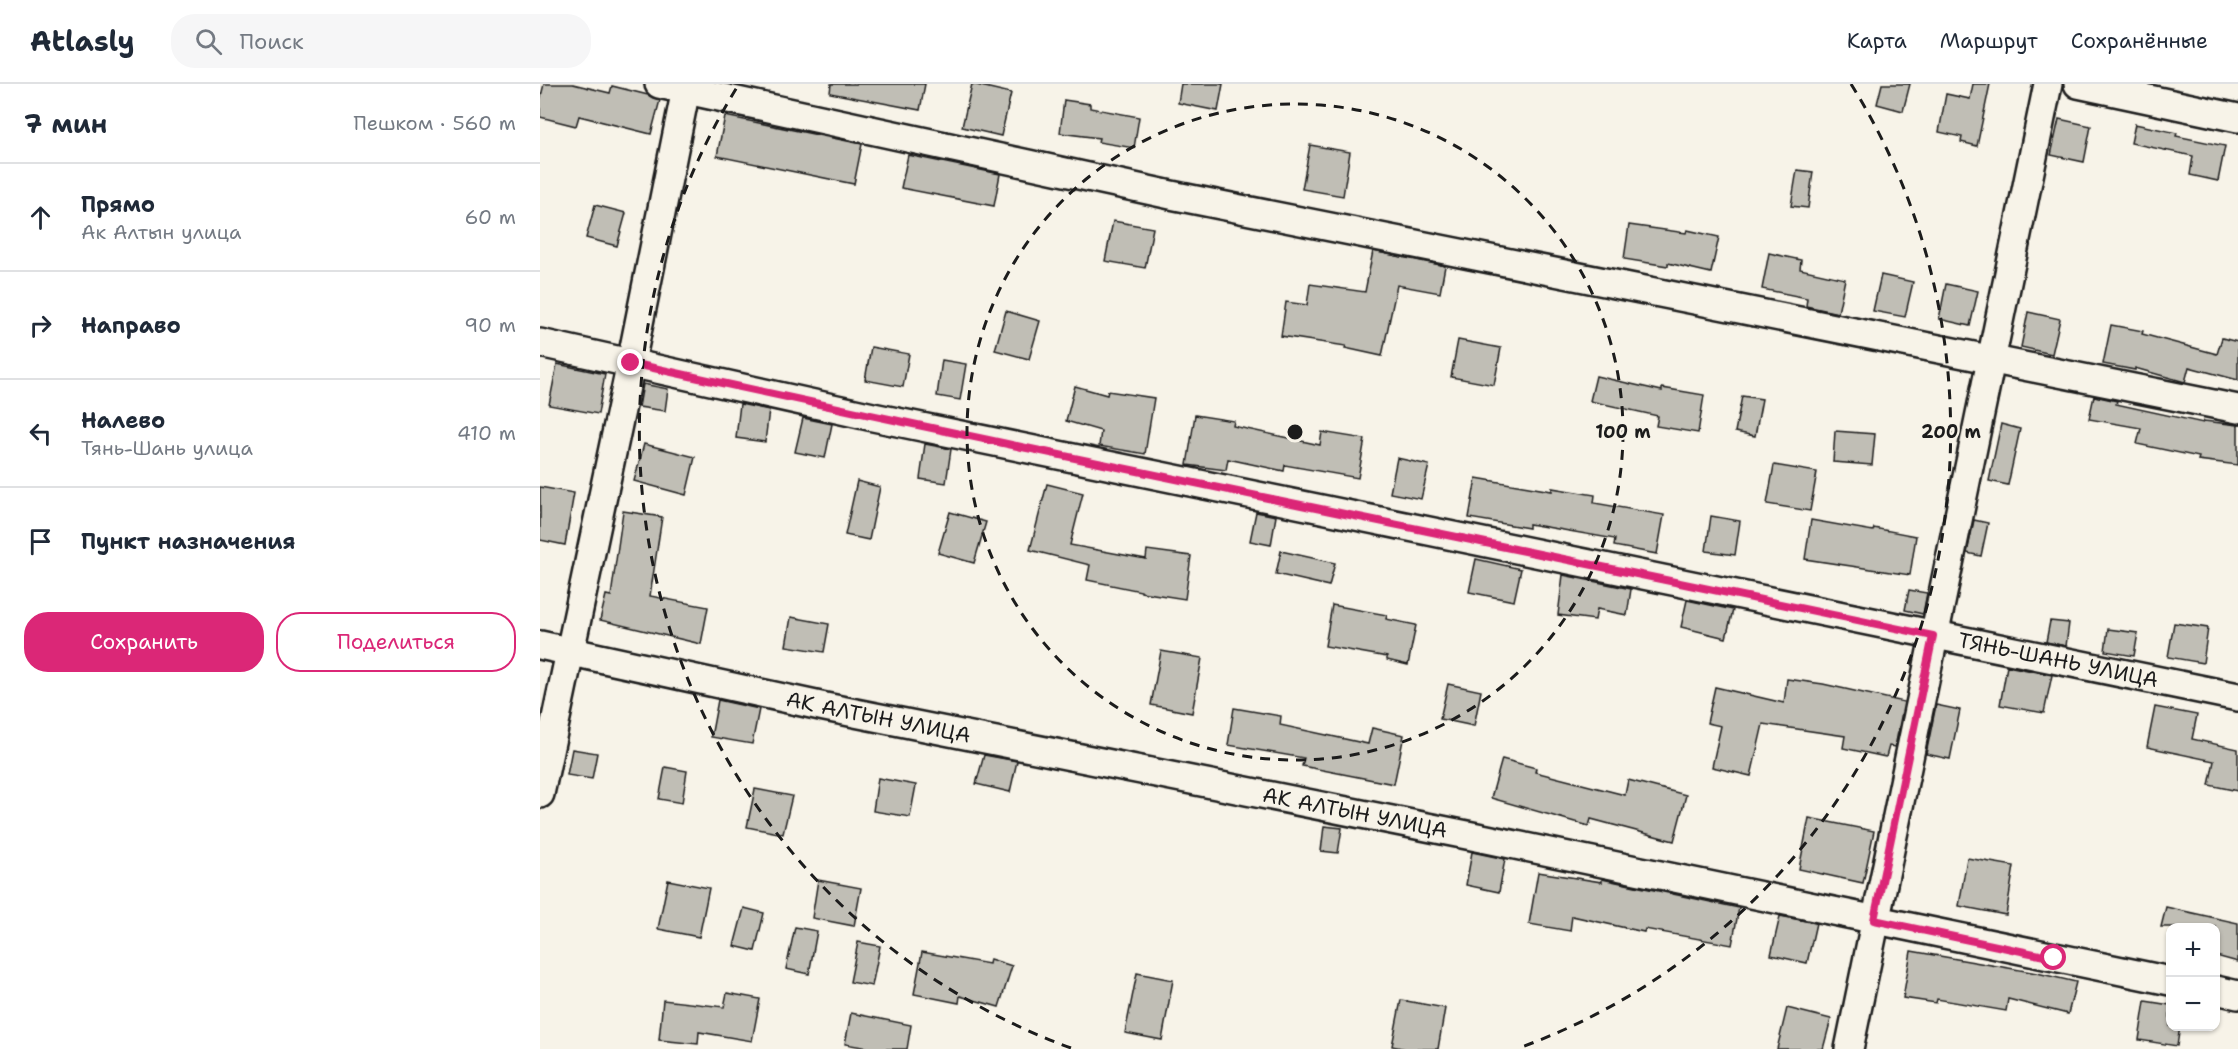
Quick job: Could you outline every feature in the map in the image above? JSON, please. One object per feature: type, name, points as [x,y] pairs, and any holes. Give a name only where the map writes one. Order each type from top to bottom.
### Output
[{"type":"street","points":[[659,84],[686,87],[1171,195],[2238,409]]},
{"type":"street","points":[[1849,1049],[2048,84]]},
{"type":"street","points":[[2078,84],[2238,118]]},
{"type":"street","points":[[540,794],[631,363],[686,87]]},
{"type":"street","name":"ТЯНЬ-ШАНЬ УЛИЦА","points":[[540,343],[873,417],[2238,697]]},
{"type":"street","name":"АК АЛТЫН УЛИЦА","points":[[540,645],[825,706],[1470,835],[2166,980]]},
{"type":"street","points":[[2220,991],[2238,995]]},
{"type":"building","points":[[544,84],[573,84],[610,93],[612,86],[660,100],[651,134],[579,116],[576,126],[540,117],[540,100]]},
{"type":"building","points":[[831,84],[925,84],[920,110],[830,93]]},
{"type":"building","points":[[972,84],[1011,93],[1001,136],[962,127]]},
{"type":"building","points":[[1181,84],[1223,84],[1218,111],[1178,103]]},
{"type":"building","points":[[1882,84],[1910,84],[1903,111],[1877,104]]},
{"type":"building","points":[[1973,84],[1990,84],[1977,146],[1961,142],[1962,137],[1939,132],[1946,94],[1970,99]]},
{"type":"building","points":[[1064,100],[1090,104],[1090,108],[1139,117],[1134,148],[1098,142],[1099,138],[1060,133]]},
{"type":"building","points":[[725,116],[862,144],[854,184],[717,156]]},
{"type":"building","points":[[2059,119],[2091,126],[2084,162],[2051,155]]},
{"type":"building","points":[[2135,124],[2177,133],[2176,136],[2225,146],[2218,181],[2190,175],[2193,156],[2131,143]]},
{"type":"building","points":[[1310,145],[1350,152],[1343,196],[1302,189]]},
{"type":"building","points":[[908,155],[1000,174],[994,206],[901,188]]},
{"type":"building","points":[[1797,170],[1813,172],[1808,208],[1791,206]]},
{"type":"building","points":[[595,205],[626,213],[617,246],[586,238]]},
{"type":"building","points":[[1113,221],[1153,228],[1145,268],[1105,261]]},
{"type":"building","points":[[1629,225],[1686,233],[1687,230],[1719,237],[1711,273],[1668,263],[1668,266],[1624,259]]},
{"type":"building","points":[[1373,251],[1445,266],[1440,293],[1397,285],[1382,356],[1345,348],[1346,346],[1281,336],[1286,302],[1307,305],[1310,284],[1365,292]]},
{"type":"building","points":[[1769,253],[1801,260],[1800,269],[1845,279],[1838,313],[1806,306],[1807,298],[1762,289]]},
{"type":"building","points":[[1881,275],[1913,282],[1905,317],[1873,311]]},
{"type":"building","points":[[1946,284],[1978,291],[1970,326],[1939,319]]},
{"type":"building","points":[[1006,311],[1040,321],[1029,359],[995,350]]},
{"type":"building","points":[[2028,312],[2060,319],[2052,354],[2021,347]]},
{"type":"building","points":[[2111,325],[2143,331],[2142,334],[2217,354],[2222,338],[2238,342],[2238,380],[2189,367],[2185,382],[2135,368],[2135,370],[2103,364]]},
{"type":"building","points":[[1458,340],[1501,348],[1494,385],[1451,377]]},
{"type":"building","points":[[871,347],[909,354],[903,387],[865,380]]},
{"type":"building","points":[[942,360],[966,364],[960,400],[937,396]]},
{"type":"building","points":[[557,364],[605,374],[598,414],[549,405]]},
{"type":"building","points":[[1596,376],[1662,391],[1662,388],[1704,395],[1698,433],[1656,426],[1658,416],[1590,401]]},
{"type":"building","points":[[643,384],[668,389],[665,411],[639,407]]},
{"type":"building","points":[[1075,386],[1107,395],[1108,391],[1154,398],[1145,454],[1099,446],[1101,431],[1066,421]]},
{"type":"building","points":[[1742,396],[1762,399],[1755,436],[1735,432]]},
{"type":"building","points":[[2094,396],[2117,401],[2116,404],[2203,423],[2204,421],[2238,425],[2238,465],[2198,460],[2199,457],[2137,444],[2141,428],[2089,419]]},
{"type":"building","points":[[740,404],[769,410],[765,442],[736,438]]},
{"type":"building","points":[[1195,415],[1234,421],[1233,426],[1320,445],[1322,432],[1365,439],[1358,478],[1285,465],[1284,471],[1228,459],[1226,470],[1187,465]]},
{"type":"building","points":[[803,418],[832,424],[825,458],[795,452]]},
{"type":"building","points":[[2001,424],[2020,429],[2008,485],[1989,481]]},
{"type":"building","points":[[1835,431],[1875,434],[1872,465],[1833,462]]},
{"type":"building","points":[[644,444],[695,457],[686,495],[634,481]]},
{"type":"building","points":[[925,444],[951,449],[946,483],[920,479]]},
{"type":"building","points":[[1397,458],[1429,465],[1421,499],[1390,493]]},
{"type":"building","points":[[1774,465],[1817,472],[1810,511],[1767,504]]},
{"type":"building","points":[[1476,478],[1552,491],[1552,488],[1595,495],[1594,503],[1664,515],[1657,554],[1614,546],[1615,539],[1529,524],[1529,528],[1469,518]]},
{"type":"building","points":[[857,481],[880,487],[869,540],[845,535]]},
{"type":"building","points":[[1047,484],[1083,493],[1070,545],[1146,559],[1147,550],[1191,556],[1185,599],[1087,580],[1090,565],[1030,550]]},
{"type":"building","points":[[540,487],[574,493],[565,545],[540,540]]},
{"type":"building","points":[[623,511],[662,517],[650,596],[708,607],[701,644],[600,620],[606,595],[611,596]]},
{"type":"building","points":[[950,512],[986,522],[974,563],[938,553]]},
{"type":"building","points":[[1256,512],[1276,516],[1271,545],[1250,541]]},
{"type":"building","points":[[1711,516],[1740,521],[1735,555],[1706,551]]},
{"type":"building","points":[[1811,520],[1916,536],[1910,575],[1805,559]]},
{"type":"building","points":[[1974,520],[1988,523],[1981,556],[1967,553]]},
{"type":"building","points":[[1281,551],[1335,563],[1329,586],[1276,574]]},
{"type":"building","points":[[1476,559],[1521,569],[1514,601],[1469,592]]},
{"type":"building","points":[[1563,575],[1631,589],[1627,615],[1597,609],[1595,620],[1558,615]]},
{"type":"building","points":[[1909,590],[1927,593],[1923,614],[1905,610]]},
{"type":"building","points":[[1687,600],[1733,610],[1726,638],[1681,627]]},
{"type":"building","points":[[1332,605],[1387,615],[1386,619],[1416,625],[1408,665],[1387,660],[1387,657],[1325,646]]},
{"type":"building","points":[[791,617],[829,624],[824,652],[786,646]]},
{"type":"building","points":[[2050,621],[2069,623],[2066,646],[2046,642]]},
{"type":"building","points":[[2174,623],[2208,628],[2203,663],[2168,657]]},
{"type":"building","points":[[2108,629],[2138,633],[2134,656],[2105,651]]},
{"type":"building","points":[[1161,651],[1202,658],[1192,713],[1151,705]]},
{"type":"building","points":[[2007,666],[2052,675],[2044,713],[2000,705]]},
{"type":"building","points":[[1787,679],[1823,684],[1904,702],[1895,747],[1889,746],[1886,757],[1843,748],[1845,736],[1763,724],[1751,776],[1712,767],[1721,726],[1707,723],[1715,687],[1784,703]]},
{"type":"building","points":[[1448,684],[1481,691],[1474,726],[1440,719]]},
{"type":"building","points":[[718,700],[759,709],[752,744],[711,737]]},
{"type":"building","points":[[1936,705],[1960,710],[1950,759],[1926,754]]},
{"type":"building","points":[[2155,707],[2197,715],[2192,739],[2238,749],[2238,791],[2209,785],[2214,761],[2147,747]]},
{"type":"building","points":[[1234,708],[1281,716],[1280,725],[1368,744],[1372,728],[1404,735],[1394,784],[1302,766],[1304,758],[1228,745]]},
{"type":"building","points":[[572,749],[597,753],[592,779],[567,775]]},
{"type":"building","points":[[984,755],[1017,761],[1010,792],[976,784]]},
{"type":"building","points":[[1502,759],[1536,768],[1535,772],[1625,795],[1628,780],[1686,795],[1674,841],[1591,819],[1589,826],[1491,798]]},
{"type":"building","points":[[665,767],[687,771],[682,803],[659,799]]},
{"type":"building","points":[[878,778],[916,785],[910,817],[873,811]]},
{"type":"building","points":[[755,789],[792,796],[783,834],[747,827]]},
{"type":"building","points":[[1809,818],[1874,831],[1863,883],[1799,869]]},
{"type":"building","points":[[1324,826],[1342,828],[1338,853],[1321,851]]},
{"type":"building","points":[[1472,852],[1505,859],[1499,892],[1466,885]]},
{"type":"building","points":[[1967,858],[2014,866],[2006,915],[1959,906]]},
{"type":"building","points":[[1538,872],[1602,882],[1602,879],[1739,908],[1732,945],[1645,929],[1644,932],[1572,916],[1570,931],[1529,924]]},
{"type":"building","points":[[668,880],[709,888],[699,937],[658,929]]},
{"type":"building","points":[[818,880],[861,888],[854,926],[812,918]]},
{"type":"building","points":[[2166,907],[2238,923],[2238,962],[2220,957],[2220,923],[2166,923],[2166,927],[2161,927]]},
{"type":"building","points":[[744,908],[764,913],[755,951],[734,946]]},
{"type":"building","points":[[1780,916],[1816,923],[1807,963],[1771,955]]},
{"type":"building","points":[[795,927],[817,931],[809,974],[786,969]]},
{"type":"building","points":[[858,942],[880,946],[872,986],[850,982]]},
{"type":"building","points":[[1911,951],[2076,982],[2068,1014],[2008,999],[2006,1011],[1937,999],[1936,1003],[1903,998]]},
{"type":"building","points":[[922,952],[989,964],[990,959],[1012,966],[999,1007],[960,996],[959,1003],[914,994]]},
{"type":"building","points":[[1137,973],[1173,980],[1162,1040],[1125,1033]]},
{"type":"building","points":[[727,993],[760,999],[752,1041],[699,1032],[698,1044],[659,1040],[663,1000],[724,1007]]},
{"type":"building","points":[[1401,1000],[1445,1008],[1438,1049],[1406,1049],[1392,1046]]},
{"type":"building","points":[[2145,1001],[2166,1004],[2166,1031],[2179,1031],[2177,1046],[2139,1040]]},
{"type":"building","points":[[1787,1008],[1831,1019],[1823,1049],[1777,1049]]},
{"type":"building","points":[[851,1013],[911,1025],[907,1049],[874,1049],[845,1044]]},
{"type":"route","points":[[631,363],[873,417],[1529,550],[1933,636],[1874,920],[2054,958]]}]
